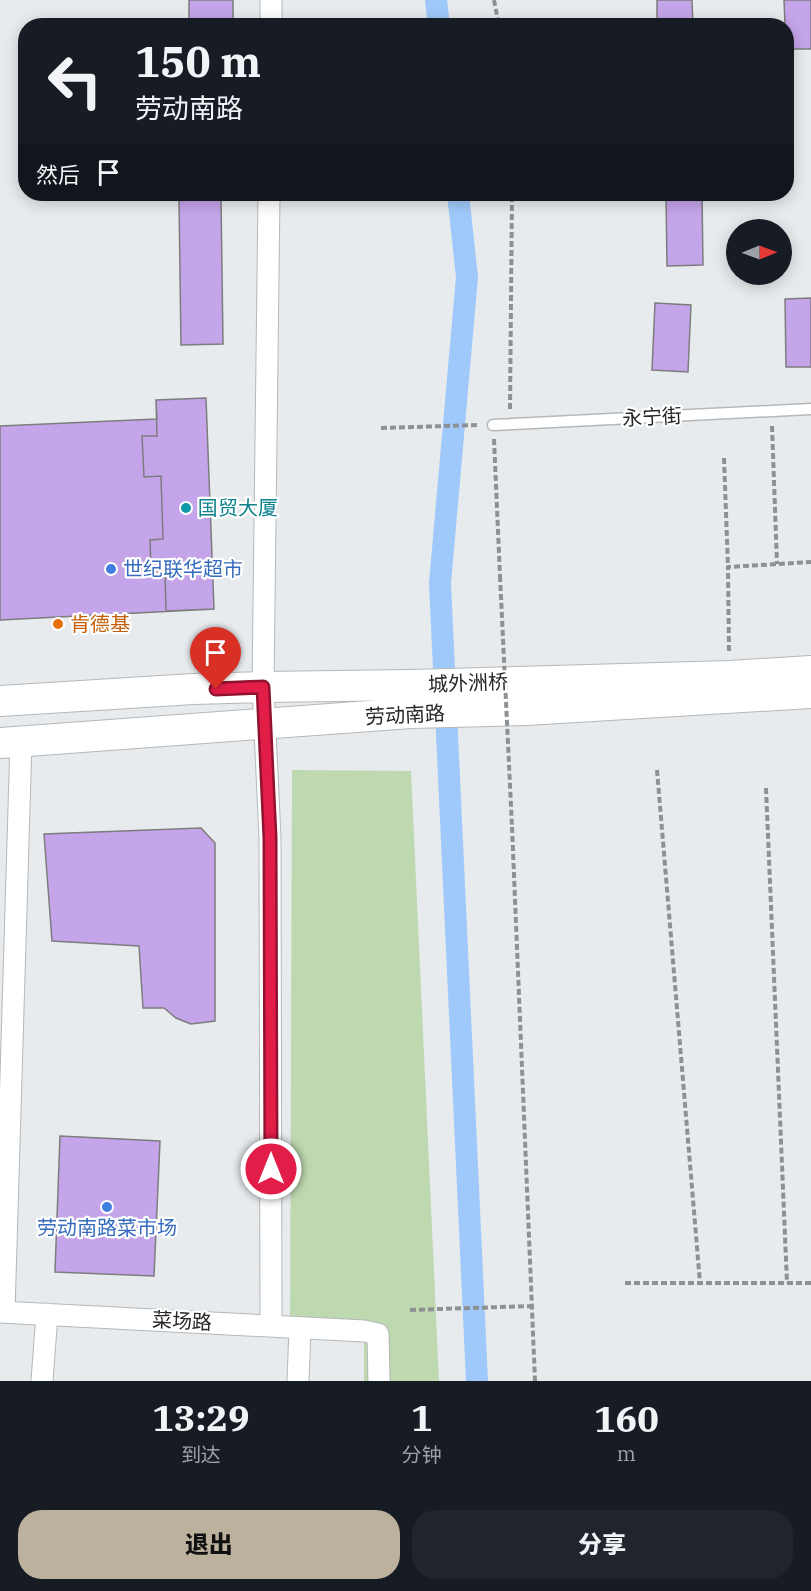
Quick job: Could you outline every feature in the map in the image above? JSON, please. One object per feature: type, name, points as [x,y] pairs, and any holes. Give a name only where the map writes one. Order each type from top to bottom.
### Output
[{"type":"main road","points":[[526,696],[730,676],[811,671]]},
{"type":"main road","name":"劳动南路","points":[[0,701],[263,687],[411,699]]},
{"type":"main road","points":[[526,696],[811,693]]},
{"type":"main road","name":"城外洲桥","points":[[411,699],[526,696]]},
{"type":"main road","name":"劳动南路","points":[[10,742],[264,724],[411,699]]},
{"type":"street","points":[[271,0],[271,18]]},
{"type":"street","points":[[269,201],[263,687],[270,838],[271,1325]]},
{"type":"street","points":[[2,1312],[10,742]]},
{"type":"street","name":"菜场路","points":[[2,1312],[364,1331],[378,1334],[379,1381]]},
{"type":"street","points":[[42,1381],[47,1314]]},
{"type":"street","points":[[298,1381],[300,1328]]},
{"type":"lane","name":"永宁街","points":[[493,425],[811,409]]},
{"type":"path","points":[[494,0],[497,18]]},
{"type":"path","points":[[381,428],[493,425],[510,410],[512,201]]},
{"type":"path","points":[[771,410],[777,564]]},
{"type":"path","points":[[493,425],[536,1381]]},
{"type":"path","points":[[724,458],[730,676]]},
{"type":"path","points":[[728,567],[811,562]]},
{"type":"path","points":[[657,770],[700,1283]]},
{"type":"path","points":[[766,788],[786,1283]]},
{"type":"path","points":[[625,1283],[811,1283]]},
{"type":"path","points":[[410,1310],[532,1306]]},
{"type":"green space","points":[[292,770],[411,771],[439,1381],[364,1381],[364,1331],[290,1327]]},
{"type":"building","points":[[189,0],[233,0],[233,18],[189,18]]},
{"type":"building","points":[[657,0],[692,0],[693,18],[657,18]]},
{"type":"building","points":[[784,0],[811,0],[811,49],[794,49],[794,18],[785,18]]},
{"type":"building","points":[[179,201],[221,201],[223,344],[181,345]]},
{"type":"building","points":[[666,201],[702,201],[703,265],[667,266]]},
{"type":"building","points":[[811,298],[811,367],[786,367],[785,299]]},
{"type":"building","points":[[655,303],[691,305],[688,372],[652,370]]},
{"type":"building","name":"国贸大厦","points":[[206,398],[214,609],[166,611],[165,571],[151,571],[150,540],[163,539],[161,476],[144,477],[142,436],[157,436],[156,400]]},
{"type":"building","points":[[206,398],[214,609],[0,620],[0,426],[157,419],[156,400]]},
{"type":"building","points":[[201,828],[215,843],[215,1021],[191,1024],[176,1018],[164,1008],[143,1008],[139,946],[52,941],[44,834]]},
{"type":"building","name":"劳动南路菜市场","points":[[60,1136],[160,1141],[154,1276],[55,1272]]},
{"type":"waterway","points":[[436,0],[438,18]]},
{"type":"waterway","points":[[459,201],[467,277],[440,583],[477,1381]]},
{"type":"place","name":"国贸大厦","points":[[186,508]]},
{"type":"place","name":"世纪联华超市","points":[[111,569]]},
{"type":"place","name":"肯德基","points":[[58,624]]},
{"type":"place","name":"劳动南路菜市场","points":[[107,1207]]},
{"type":"route","points":[[216,689],[263,687],[270,838],[271,1169]]}]
